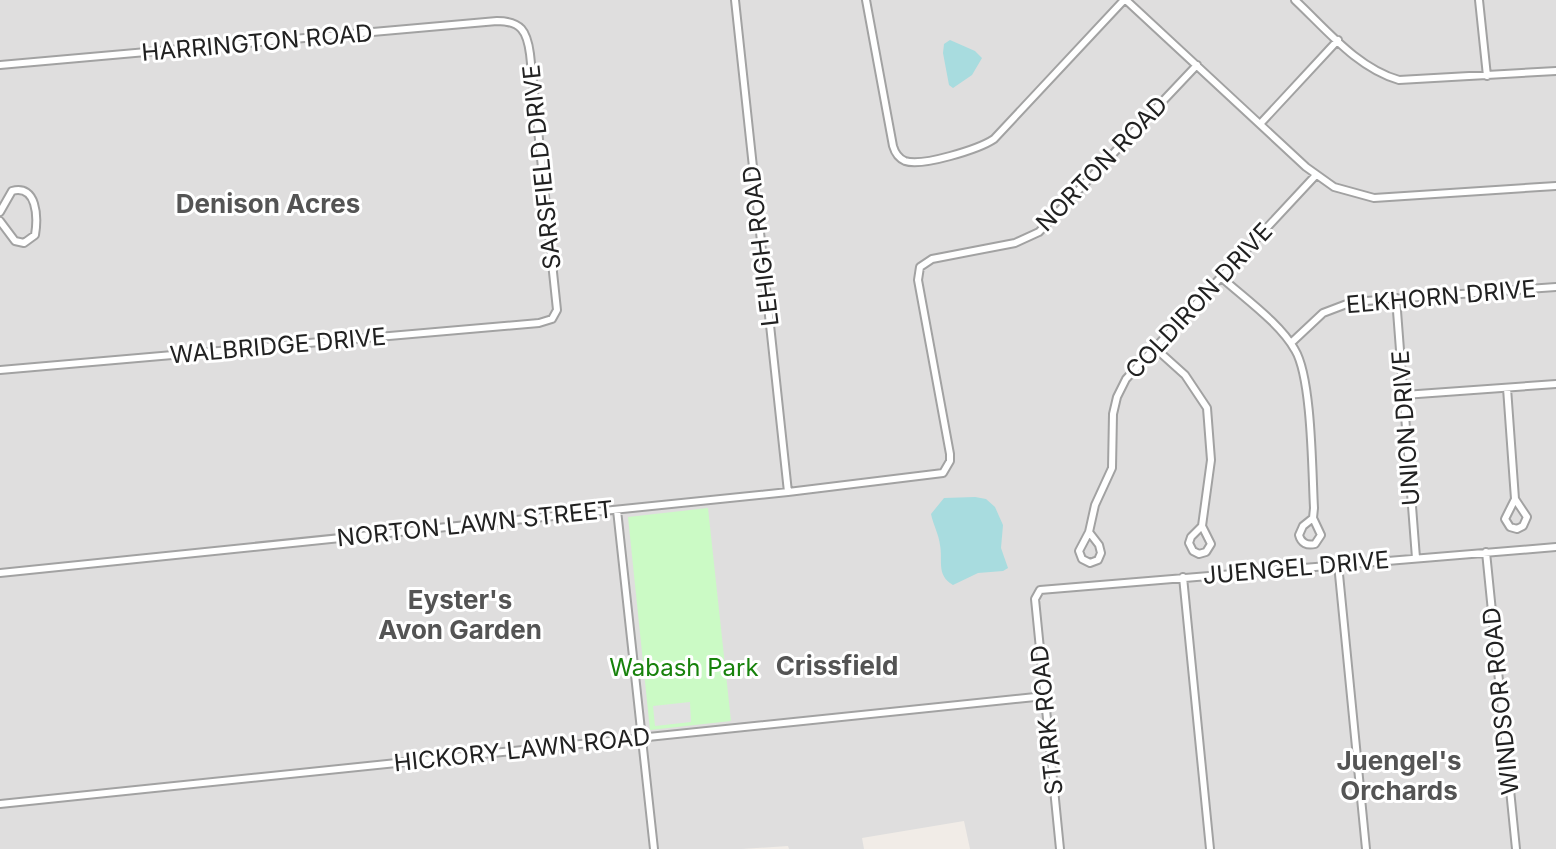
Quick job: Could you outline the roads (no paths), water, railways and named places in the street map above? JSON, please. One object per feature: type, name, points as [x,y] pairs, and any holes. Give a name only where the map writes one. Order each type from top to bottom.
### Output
[{"type":"street","name":"LEHIGH ROAD","points":[[735,0],[788,492]]},
{"type":"street","points":[[866,0],[893,146],[899,156],[913,162],[972,151],[994,139],[1125,0],[1316,175],[1345,192],[1374,198],[1556,186]]},
{"type":"street","points":[[1295,0],[1370,68],[1399,80],[1556,71]]},
{"type":"street","points":[[1479,0],[1487,76]]},
{"type":"street","name":"HARRINGTON ROAD","points":[[0,65],[497,21],[515,23]]},
{"type":"street","name":"SARSFIELD DRIVE","points":[[515,23],[524,30],[530,54],[557,305],[555,317]]},
{"type":"street","points":[[1260,124],[1338,40]]},
{"type":"street","name":"NORTON ROAD","points":[[947,469],[950,454],[918,280],[920,267],[932,259],[1015,243],[1039,232],[1197,65]]},
{"type":"street","name":"COLDIRON DRIVE","points":[[1089,532],[1101,553],[1098,560],[1090,563],[1082,559],[1079,551],[1112,468],[1113,414],[1126,379],[1316,175]]},
{"type":"street","points":[[0,212],[12,191],[20,189],[28,192],[33,198],[35,235],[28,242],[15,241],[0,221]]},
{"type":"street","points":[[1221,277],[1291,343],[1299,358],[1305,380],[1313,518]]},
{"type":"street","name":"ELKHORN DRIVE","points":[[1291,343],[1330,309],[1352,302],[1556,287]]},
{"type":"street","name":"UNION DRIVE","points":[[1396,298],[1416,558]]},
{"type":"street","name":"WALBRIDGE DRIVE","points":[[0,370],[539,323],[555,317]]},
{"type":"street","points":[[1155,348],[1185,375],[1207,408],[1211,460],[1202,526],[1211,544],[1208,550],[1199,554],[1191,549],[1189,543],[1202,526]]},
{"type":"street","points":[[1404,395],[1556,384]]},
{"type":"street","points":[[1507,388],[1515,499],[1527,517],[1526,524],[1517,529],[1510,527],[1505,519],[1515,499]]},
{"type":"street","name":"NORTON LAWN STREET","points":[[0,573],[788,492],[937,475],[947,469]]},
{"type":"street","points":[[617,510],[654,849]]},
{"type":"street","name":"JUENGEL DRIVE","points":[[1038,592],[1045,588],[1556,547]]},
{"type":"street","name":"WINDSOR ROAD","points":[[1486,552],[1516,849]]},
{"type":"street","points":[[1338,564],[1366,849]]},
{"type":"street","points":[[1183,577],[1210,849]]},
{"type":"street","name":"STARK ROAD","points":[[1038,592],[1035,599],[1060,849]]},
{"type":"street","name":"HICKORY LAWN ROAD","points":[[0,804],[1045,696]]},
{"type":"water","points":[[950,40],[975,51],[982,58],[972,75],[953,88],[949,85],[943,53],[944,44]]},
{"type":"water","points":[[944,498],[986,499],[995,507],[1003,525],[1001,548],[1008,568],[978,573],[953,585],[942,572],[939,541],[931,514]]},
{"type":"district","name":"Denison Acres","points":[[268,204]]},
{"type":"district","name":"Eyster's Avon Garden","points":[[460,615]]},
{"type":"district","name":"Crissfield","points":[[837,666]]},
{"type":"district","name":"Juengel's Orchards","points":[[1399,776]]},
{"type":"park label","name":"Wabash Park","points":[[684,668]]}]
